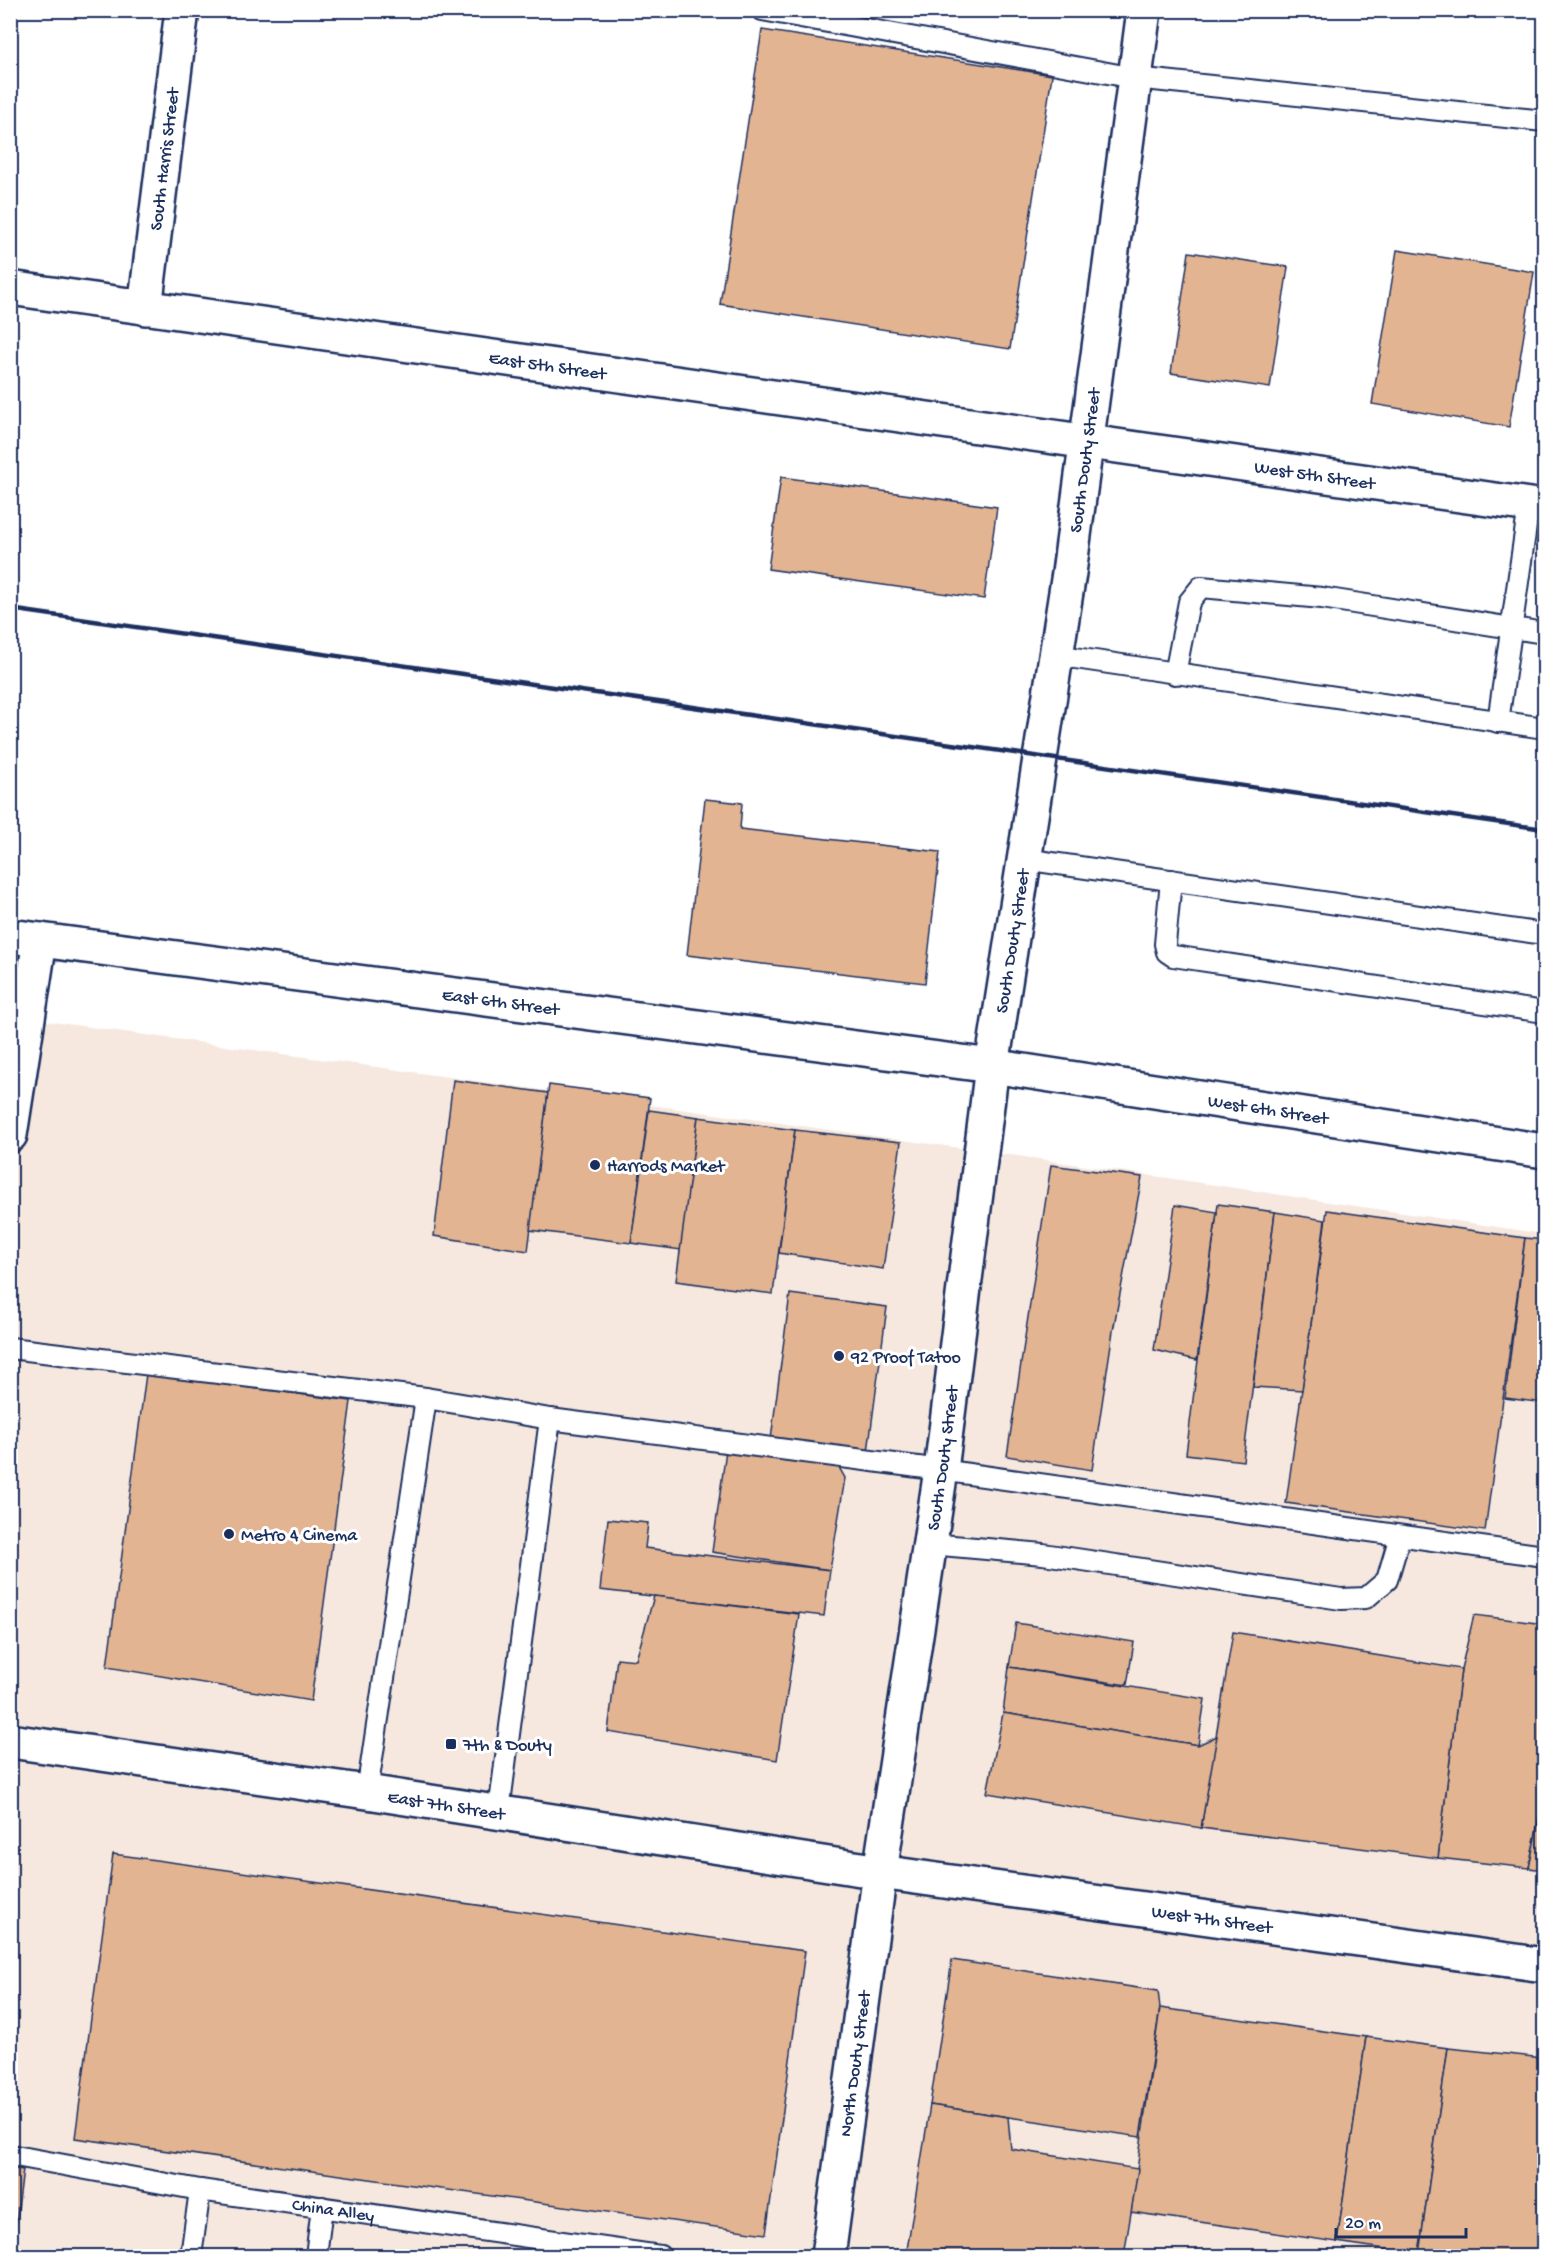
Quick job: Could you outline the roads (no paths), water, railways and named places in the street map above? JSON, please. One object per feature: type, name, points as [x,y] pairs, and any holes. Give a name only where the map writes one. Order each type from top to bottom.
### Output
[{"type":"street","name":"South Harris Street","points":[[145,308],[182,10]]},
{"type":"street","name":"South Douty Street","points":[[880,1872],[941,1470],[992,1066],[1069,573],[1144,10]]},
{"type":"street","name":"East 5th Street","points":[[10,288],[1085,441]]},
{"type":"street","name":"West 5th Street","points":[[1085,441],[1537,506]]},
{"type":"street","name":"East 6th Street","points":[[25,938],[992,1066]]},
{"type":"street","points":[[10,1135],[25,938]]},
{"type":"street","name":"West 6th Street","points":[[992,1066],[1545,1151]]},
{"type":"street","name":"East 7th Street","points":[[10,1741],[499,1811],[880,1872]]},
{"type":"street","name":"West 7th Street","points":[[880,1872],[1545,1965]]},
{"type":"street","name":"North Douty Street","points":[[828,2256],[880,1872]]},
{"type":"lane","points":[[762,10],[1135,78],[1545,120]]},
{"type":"lane","points":[[1498,722],[1511,628],[1537,506]]},
{"type":"lane","points":[[1175,674],[1189,602],[1201,587],[1322,598],[1545,633]]},
{"type":"lane","points":[[1055,656],[1545,728]]},
{"type":"lane","points":[[1024,859],[1545,934]]},
{"type":"lane","points":[[1171,880],[1165,944],[1167,952],[1173,956],[1545,1012]]},
{"type":"lane","points":[[10,1348],[426,1398],[550,1419],[941,1470],[1545,1556]]},
{"type":"lane","points":[[367,1792],[426,1398]]},
{"type":"lane","points":[[499,1811],[550,1419]]},
{"type":"lane","points":[[930,1544],[1043,1554],[1341,1599],[1366,1598],[1387,1580],[1400,1536]]},
{"type":"lane","name":"China Alley","points":[[10,2155],[200,2190],[660,2256]]},
{"type":"lane","points":[[191,2256],[200,2190]]},
{"type":"lane","points":[[315,2256],[322,2206]]},
{"type":"railway","points":[[10,609],[1544,829]]},
{"type":"place","name":"Harrods Market","points":[[595,1165]]},
{"type":"place","name":"92 Proof Tatoo","points":[[839,1356]]},
{"type":"place","name":"Metro 4 Cinema","points":[[229,1534]]},
{"type":"place","name":"7th & Douty","points":[[451,1744]]}]
